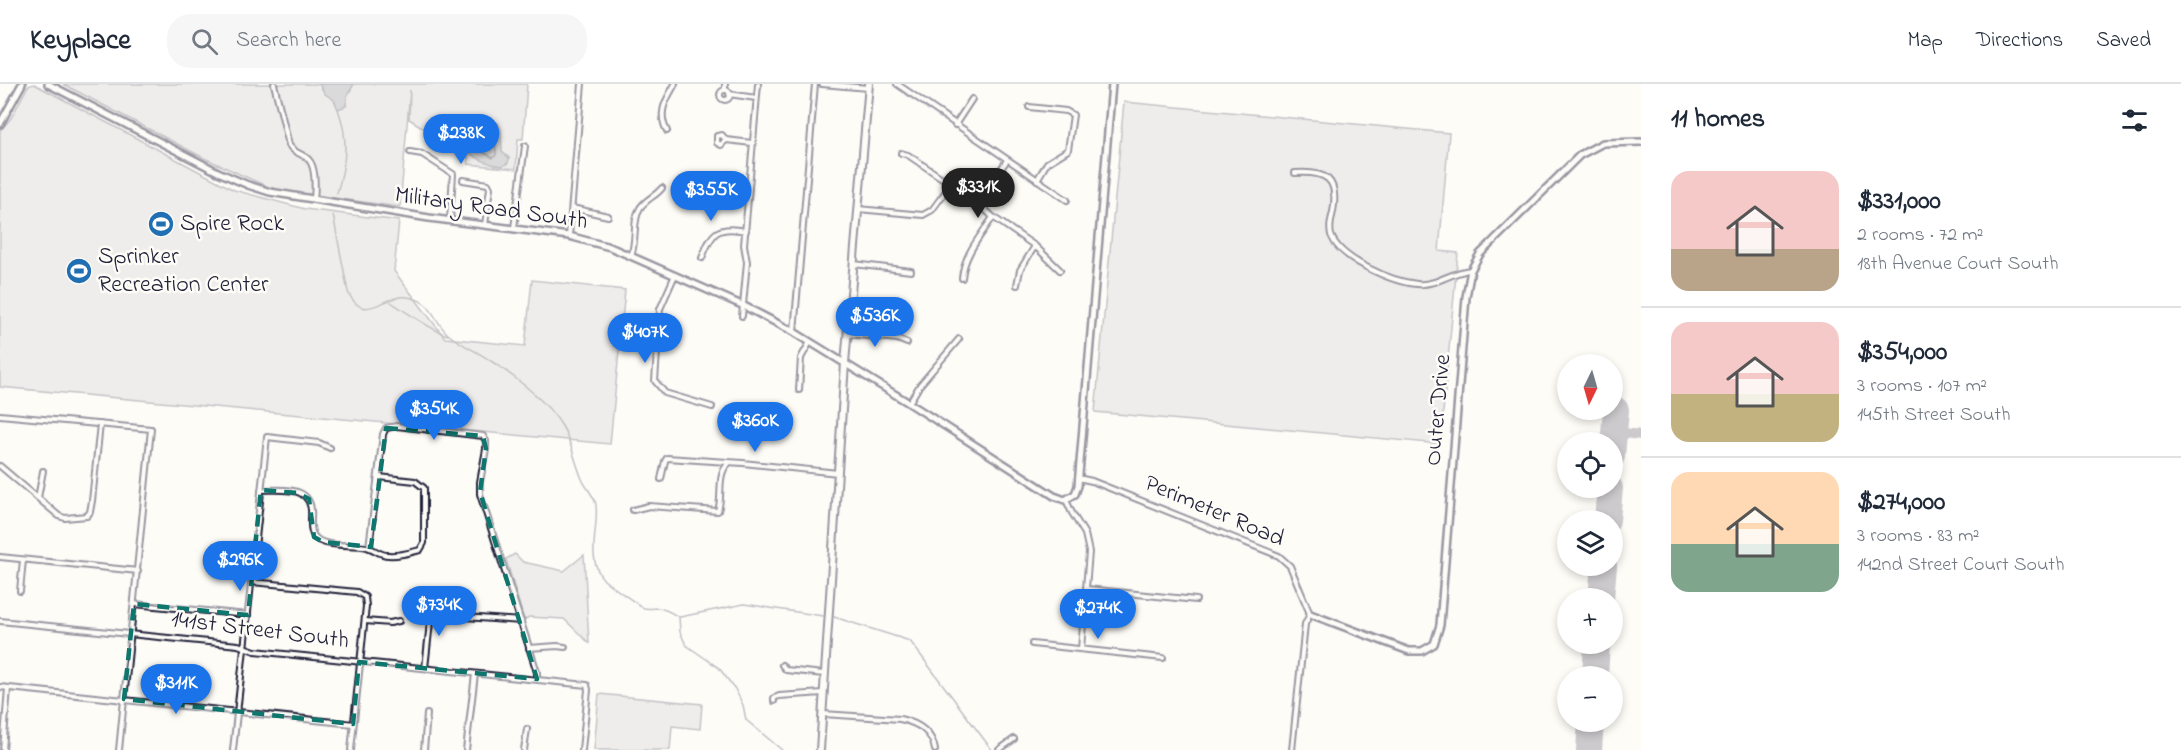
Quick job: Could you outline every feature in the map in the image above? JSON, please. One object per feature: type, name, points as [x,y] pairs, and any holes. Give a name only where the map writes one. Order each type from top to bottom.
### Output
[{"type":"main road","points":[[820,750],[837,473],[868,86]]},
{"type":"street","points":[[0,124],[22,84]]},
{"type":"street","name":"Military Road South","points":[[48,84],[239,182],[279,195],[569,236],[631,256],[744,306],[794,332],[1054,496],[1066,500]]},
{"type":"street","points":[[274,84],[290,148],[308,159],[312,165],[314,200]]},
{"type":"street","points":[[569,236],[582,84]]},
{"type":"street","points":[[667,131],[662,122],[663,106],[675,84]]},
{"type":"street","points":[[725,84],[725,90],[729,94],[756,98]]},
{"type":"street","points":[[742,316],[747,262],[744,250],[758,84]]},
{"type":"street","points":[[794,332],[815,84]]},
{"type":"street","points":[[822,84],[868,86]]},
{"type":"street","points":[[897,84],[1067,201]]},
{"type":"street","points":[[1081,649],[1088,543],[1066,500],[1075,494],[1078,478],[1112,84]]},
{"type":"street","points":[[725,90],[720,93],[721,98],[727,99],[729,94]]},
{"type":"street","points":[[955,125],[972,99]]},
{"type":"street","points":[[1029,107],[1071,112],[1073,117],[1068,150],[1047,164],[1037,180]]},
{"type":"street","points":[[726,140],[752,143]]},
{"type":"street","name":"Outer Drive","points":[[1310,614],[1409,651],[1427,650],[1436,639],[1440,625],[1466,297],[1471,270],[1485,247],[1580,155],[1603,142],[1641,142]]},
{"type":"street","points":[[514,228],[525,146]]},
{"type":"street","points":[[410,152],[422,154],[453,174],[450,220]]},
{"type":"street","points":[[901,153],[908,155],[978,203],[993,217],[1035,246],[1060,270]]},
{"type":"street","points":[[978,203],[1007,160]]},
{"type":"street","points":[[1295,173],[1314,172],[1325,176],[1330,181],[1334,197],[1330,232],[1334,240],[1355,260],[1390,277],[1420,284],[1431,284],[1471,270]]},
{"type":"street","points":[[463,180],[488,184],[490,188],[485,225]]},
{"type":"street","points":[[858,209],[923,215],[932,210],[951,184]]},
{"type":"street","points":[[723,186],[749,188]]},
{"type":"street","points":[[631,256],[635,244],[638,212],[647,200],[662,188]]},
{"type":"street","points":[[572,208],[608,216]]},
{"type":"street","points":[[962,278],[967,255],[993,217]]},
{"type":"street","points":[[702,258],[711,236],[718,231],[724,229],[746,231]]},
{"type":"street","points":[[1017,285],[1020,270],[1035,246]]},
{"type":"street","points":[[853,264],[911,271]]},
{"type":"street","points":[[675,275],[660,309],[655,381],[665,393],[712,407]]},
{"type":"street","points":[[848,334],[897,339],[908,343]]},
{"type":"street","points":[[909,403],[920,385],[959,339]]},
{"type":"street","points":[[799,390],[801,358],[810,342]]},
{"type":"street","points":[[0,415],[151,429],[119,750]]},
{"type":"street","points":[[0,466],[59,516],[65,518],[87,516],[92,501],[100,424]]},
{"type":"street","points":[[369,547],[383,434],[387,428],[396,426],[485,437],[486,449],[480,492],[537,672],[537,679]]},
{"type":"street","points":[[233,750],[267,437],[319,443],[330,448]]},
{"type":"street","points":[[661,479],[666,458],[837,473]]},
{"type":"street","points":[[633,510],[649,506],[718,511],[722,473],[725,466],[731,462]]},
{"type":"street","points":[[38,498],[43,471]]},
{"type":"street","points":[[261,490],[293,492],[306,496],[311,504],[312,531],[320,541],[369,547],[381,554],[396,555],[422,548],[425,504],[423,486],[415,481],[379,477]]},
{"type":"street","name":"Perimeter Road","points":[[1078,478],[1092,481],[1281,557],[1290,566],[1310,614]]},
{"type":"street","points":[[0,557],[138,572]]},
{"type":"street","points":[[20,591],[23,560]]},
{"type":"street","points":[[252,582],[347,591],[364,596],[367,602],[351,750]]},
{"type":"street","points":[[1086,589],[1196,600]]},
{"type":"street","points":[[134,604],[248,615]]},
{"type":"street","points":[[425,668],[432,604]]},
{"type":"street","points":[[1292,750],[1305,624],[1310,614]]},
{"type":"street","points":[[465,617],[521,621]]},
{"type":"street","name":"141st Street South","points":[[0,621],[210,641],[238,645],[255,651],[587,685],[582,750]]},
{"type":"street","points":[[365,621],[390,623],[399,621]]},
{"type":"street","points":[[1032,644],[1163,658]]},
{"type":"street","points":[[529,648],[565,647]]},
{"type":"street","points":[[782,665],[786,670],[825,674]]},
{"type":"street","points":[[466,750],[475,674]]},
{"type":"street","points":[[0,687],[353,724]]},
{"type":"street","points":[[3,750],[8,688]]},
{"type":"street","points":[[774,701],[774,698],[779,696],[824,693]]},
{"type":"street","points":[[424,750],[427,714]]},
{"type":"street","points":[[823,714],[900,719],[918,725],[927,731],[935,750]]},
{"type":"street","points":[[524,750],[527,729]]},
{"type":"street","points":[[999,750],[1014,739]]},
{"type":"highlighted area","points":[[386,428],[483,436],[486,449],[480,492],[537,679],[359,662],[353,724],[124,699],[134,604],[248,615],[261,490],[298,493],[309,499],[314,537],[323,542],[371,547]]},
{"type":"shaded area","points":[[34,84],[234,190],[305,209],[399,221],[394,271],[445,338],[525,346],[532,280],[625,290],[610,444],[0,387],[0,131],[11,118],[28,86]]},
{"type":"shaded area","points":[[63,84],[527,84],[523,139],[518,139],[516,169],[468,164],[468,155],[409,119],[410,90],[400,207],[275,190],[204,158]],"holes":[[[490,123],[501,143],[502,152],[509,158],[495,165],[464,148],[466,139],[475,139]]]},
{"type":"shaded area","points":[[1124,102],[1449,133],[1439,251],[1458,253],[1440,444],[1095,412]]},
{"type":"shaded area","points":[[515,554],[523,562],[564,571],[584,555],[589,643],[564,619],[529,617],[524,620],[506,559]]},
{"type":"shaded area","points":[[599,694],[702,704],[700,729],[672,726],[670,750],[594,750]]},
{"type":"water","points":[[319,84],[354,84],[347,96],[346,106],[338,109],[334,100],[325,94]]},
{"type":"water","points":[[490,123],[498,123],[501,129],[502,152],[509,158],[508,163],[503,166],[479,159],[462,144],[463,140],[475,138]]},
{"type":"waterway","points":[[337,193],[345,151],[344,131],[338,109]]},
{"type":"waterway","points":[[333,215],[348,292],[354,302],[361,307],[368,308],[399,297],[423,302],[449,335],[518,380],[547,407],[565,432],[583,481],[595,502],[595,563],[604,580],[644,608],[669,611],[679,617],[680,632],[686,645],[719,668],[735,689],[743,705],[746,720],[782,750]]},
{"type":"waterway","points":[[391,302],[428,326],[448,335]]},
{"type":"waterway","points":[[680,617],[744,604],[823,616]]},
{"type":"waterway","points":[[834,617],[910,641],[992,750]]},
{"type":"taxiway","points":[[1623,433],[1641,435]]},
{"type":"runway","points":[[1614,432],[1615,420]]},
{"type":"runway","points":[[1608,510],[1609,498]]},
{"type":"runway","points":[[1602,588],[1603,576]]},
{"type":"runway","points":[[1596,654],[1596,666]]},
{"type":"runway","points":[[1589,750],[1590,732]]},
{"type":"place","name":"Spire Rock","points":[[161,224]]},
{"type":"place","name":"Sprinker Recreation Center","points":[[79,271]]}]
